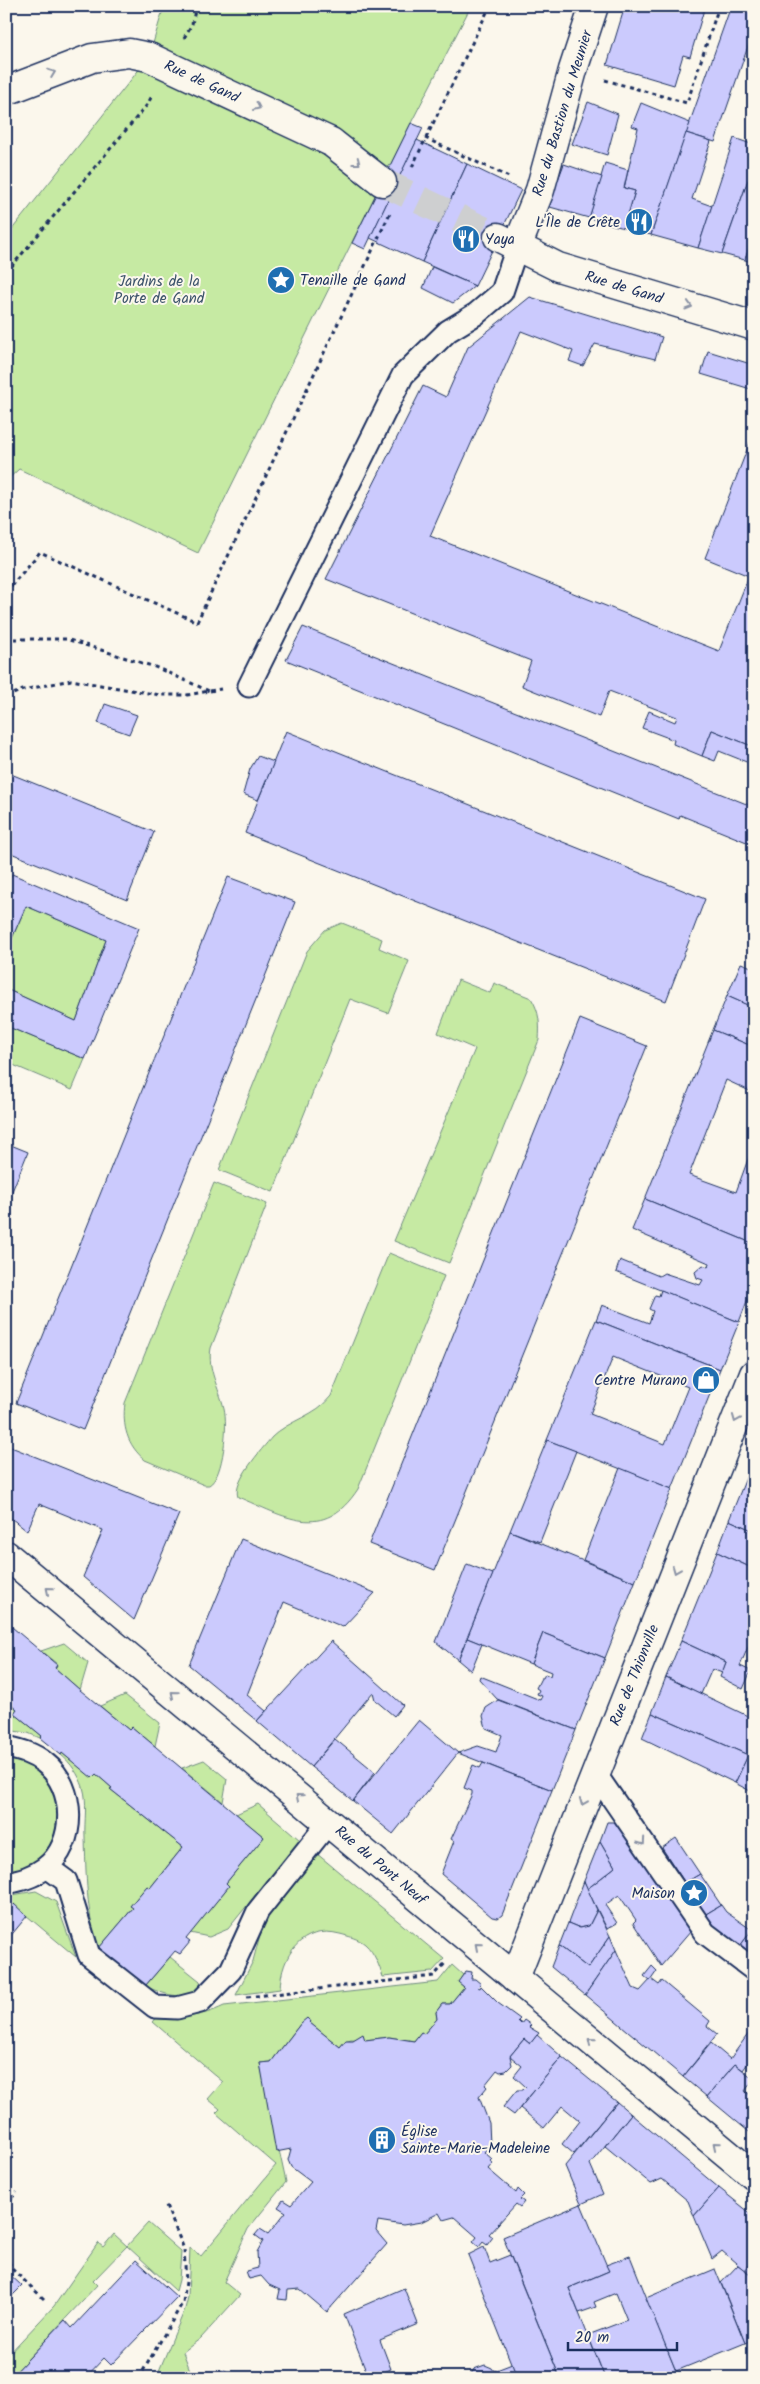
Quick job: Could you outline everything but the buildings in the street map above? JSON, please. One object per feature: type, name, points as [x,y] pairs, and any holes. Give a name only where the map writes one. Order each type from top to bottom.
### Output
[{"type":"street","name":"Rue du Bastion du Meunier","points":[[508,242],[540,190],[573,70],[594,6]]},
{"type":"street","name":"Rue de Gand","points":[[6,91],[92,58],[129,53],[149,57],[331,142],[382,182]]},
{"type":"street","name":"Rue de Gand","points":[[508,242],[558,267],[754,326]]},
{"type":"street","name":"Rue de Thionville","points":[[515,1978],[754,1374]]},
{"type":"street","name":"Rue du Pont Neuf","points":[[6,1555],[754,2176]]},
{"type":"lane","points":[[249,686],[403,375],[448,331],[476,314],[502,292],[508,242]]},
{"type":"lane","points":[[6,1747],[25,1751],[46,1763],[60,1781],[68,1803],[68,1826],[61,1848],[47,1867],[28,1878],[6,1883]]},
{"type":"lane","points":[[595,1773],[705,1933],[754,1970]]},
{"type":"lane","points":[[47,1867],[66,1881],[90,1955],[155,2008],[177,2008],[200,2002],[231,1970],[258,1911],[329,1822]]},
{"type":"path","points":[[183,40],[192,24],[196,6]]},
{"type":"path","points":[[423,143],[490,6]]},
{"type":"path","points":[[573,70],[687,103],[719,6]]},
{"type":"path","points":[[6,273],[147,105],[156,89]]},
{"type":"path","points":[[425,138],[516,180]]},
{"type":"path","points":[[6,592],[40,552],[197,622],[377,241]]},
{"type":"path","points":[[6,639],[66,639],[155,667],[209,691]]},
{"type":"path","points":[[6,697],[23,690],[70,680],[160,695],[187,695],[249,686]]},
{"type":"path","points":[[200,2002],[434,1976],[466,1936]]},
{"type":"path","points":[[6,2204],[17,2192]]},
{"type":"path","points":[[139,2378],[183,2302],[186,2282],[184,2249],[165,2203]]},
{"type":"path","points":[[6,2254],[12,2268],[44,2299]]},
{"type":"green space","name":"Jardins de la Porte de Gand","points":[[164,6],[471,6],[198,553],[19,469],[6,481],[6,237],[149,57]]},
{"type":"green space","points":[[26,906],[106,940],[76,1021],[6,989],[6,952]]},
{"type":"green space","points":[[342,923],[382,939],[379,948],[409,961],[388,1013],[350,999],[273,1192],[219,1170],[307,951],[325,930]]},
{"type":"green space","points":[[458,980],[490,993],[494,983],[531,998],[538,1013],[539,1040],[449,1263],[394,1241],[475,1049],[438,1033]]},
{"type":"green space","points":[[6,1026],[85,1059],[72,1090],[6,1062]]},
{"type":"green space","points":[[214,1183],[267,1204],[211,1348],[212,1371],[224,1408],[225,1437],[224,1450],[218,1472],[209,1485],[204,1485],[145,1460],[134,1448],[127,1434],[124,1411],[125,1403]]},
{"type":"green space","points":[[389,1253],[444,1276],[358,1489],[345,1506],[331,1516],[317,1520],[287,1517],[238,1497],[237,1491],[243,1475],[272,1437],[286,1426],[318,1408],[331,1396]]},
{"type":"green space","points":[[64,1643],[88,1663],[80,1690],[55,1668],[57,1664],[41,1651]]},
{"type":"green space","points":[[125,1695],[160,1723],[155,1746],[132,1727],[129,1730],[100,1706]]},
{"type":"green space","points":[[6,1700],[17,1709],[14,1713],[42,1736],[40,1738],[28,1733],[6,1730]]},
{"type":"green space","points":[[62,1753],[92,1777],[96,1774],[112,1788],[110,1789],[183,1847],[150,1888],[147,1886],[131,1905],[133,1908],[99,1948],[89,1908],[85,1851],[86,1806],[84,1793],[77,1774],[61,1755]]},
{"type":"green space","points":[[6,1756],[26,1761],[44,1773],[52,1785],[57,1798],[58,1812],[57,1827],[45,1853],[32,1865],[6,1874]]},
{"type":"green space","points":[[204,1760],[227,1779],[223,1802],[182,1768]]},
{"type":"green space","points":[[258,1804],[300,1840],[228,1929],[209,1937],[190,1933],[229,1886],[226,1883],[264,1837],[236,1814]]},
{"type":"green space","points":[[316,1853],[444,1959],[432,1972],[383,1977],[374,1955],[363,1942],[340,1934],[327,1932],[315,1934],[305,1938],[289,1954],[284,1965],[280,1989],[236,1995],[253,1961],[265,1916]]},
{"type":"green space","points":[[36,1891],[56,1902],[76,1957],[14,1905],[6,1913],[6,1896]]},
{"type":"green space","points":[[170,1957],[200,1981],[202,1991],[180,1996],[159,1992],[145,1986]]},
{"type":"green space","points":[[452,1965],[463,1975],[458,1982],[464,1987],[450,2004],[442,2004],[436,2012],[437,2019],[424,2034],[421,2032],[414,2041],[389,2037],[365,2040],[351,2039],[345,2041],[340,2047],[307,2019],[301,2023],[271,2062],[260,2063],[286,2182],[248,2229],[224,2282],[240,2295],[201,2338],[183,2352],[193,2378],[156,2378],[185,2309],[188,2297],[190,2248],[201,2256],[276,2165],[216,2113],[220,2109],[208,2099],[223,2082],[153,2022],[159,2015],[192,2016],[224,2006],[438,1982]]},
{"type":"green space","points":[[148,2223],[181,2252],[179,2280],[176,2291],[127,2246]]},
{"type":"green space","points":[[114,2234],[127,2246],[93,2281],[97,2285],[10,2378],[6,2378],[6,2357],[54,2306],[98,2243],[103,2247]]},
{"type":"tunnel","points":[[382,182],[498,237]]},
{"type":"place","name":"L'Île de Crête","points":[[639,222]]},
{"type":"place","name":"Yaya","points":[[466,239]]},
{"type":"place","name":"Tenaille de Gand","points":[[281,280]]},
{"type":"place","name":"Centre Murano","points":[[706,1380]]},
{"type":"place","name":"Maison","points":[[694,1893]]},
{"type":"place","name":"Église Sainte-Marie-Madeleine","points":[[382,2140]]}]
